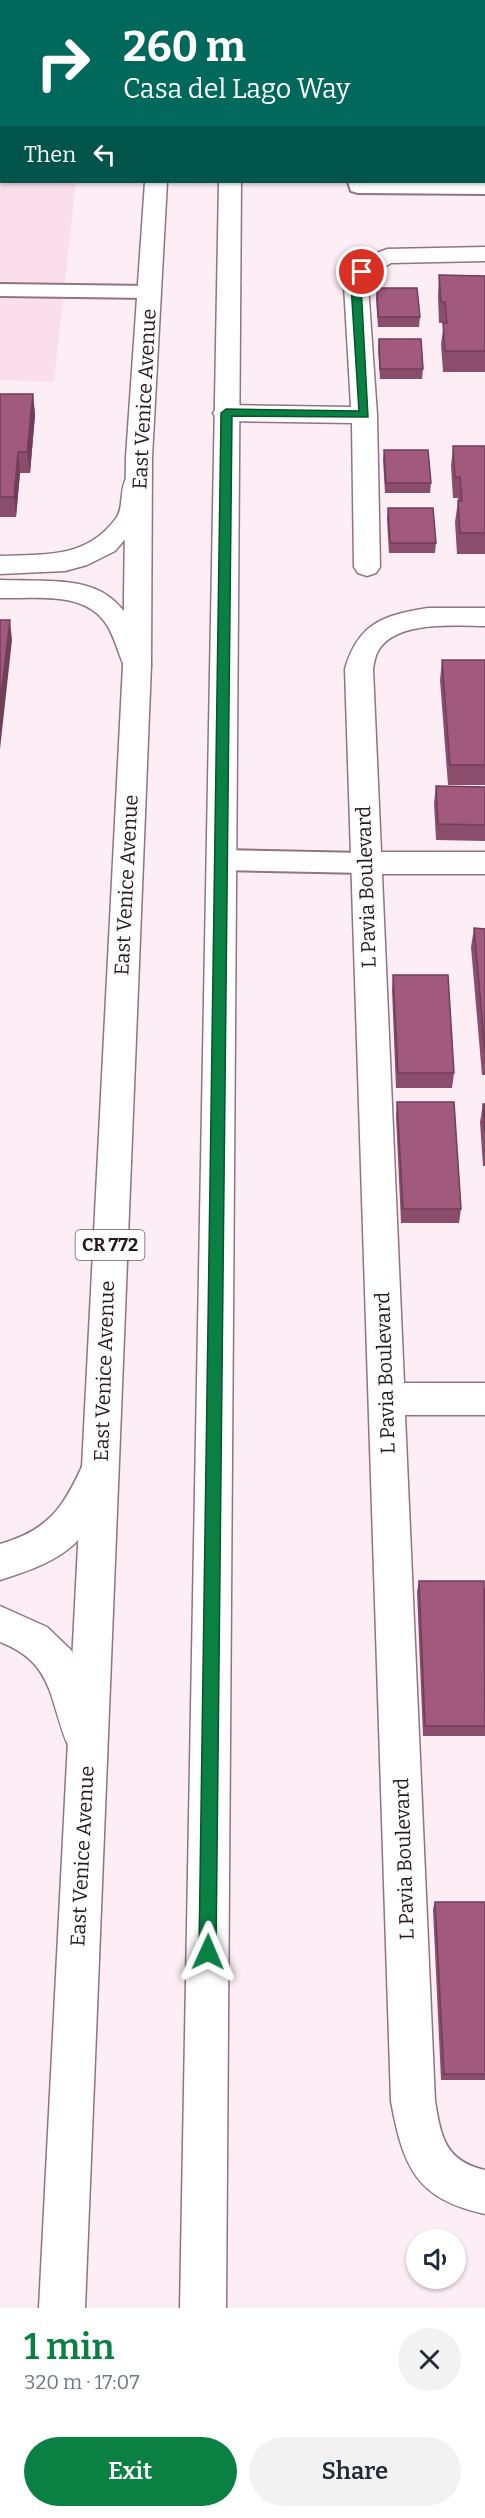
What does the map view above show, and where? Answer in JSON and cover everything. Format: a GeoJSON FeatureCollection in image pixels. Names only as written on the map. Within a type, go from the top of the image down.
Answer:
{"type":"FeatureCollection","features":[{"type":"Feature","properties":{"kind":"main road","name":"East Venice Avenue"},"geometry":{"type":"LineString","coordinates":[[62,2308],[137,665],[139,457],[156,183]]}},
{"type":"Feature","properties":{"kind":"main road"},"geometry":{"type":"LineString","coordinates":[[203,2308],[230,183]]}},
{"type":"Feature","properties":{"kind":"main road"},"geometry":{"type":"LineString","coordinates":[[367,567],[364,415],[356,285],[362,272],[373,262],[387,256],[485,254]]}},
{"type":"Feature","properties":{"kind":"main road"},"geometry":{"type":"LineString","coordinates":[[226,413],[364,415]]}},
{"type":"Feature","properties":{"kind":"main road"},"geometry":{"type":"LineString","coordinates":[[0,565],[78,560],[106,546],[131,517],[139,457]]}},
{"type":"Feature","properties":{"kind":"main road"},"geometry":{"type":"LineString","coordinates":[[0,589],[70,591],[100,601],[122,623],[137,665]]}},
{"type":"Feature","properties":{"kind":"main road","name":"L Pavia Boulevard"},"geometry":{"type":"LineString","coordinates":[[485,617],[443,616],[402,622],[374,636],[360,657],[365,863],[413,2102],[419,2136],[436,2169],[462,2187],[485,2192]]}},
{"type":"Feature","properties":{"kind":"main road"},"geometry":{"type":"LineString","coordinates":[[365,863],[485,862]]}},
{"type":"Feature","properties":{"kind":"main road"},"geometry":{"type":"LineString","coordinates":[[386,1399],[485,1399]]}},
{"type":"Feature","properties":{"kind":"main road"},"geometry":{"type":"LineString","coordinates":[[0,1562],[36,1551],[71,1524],[82,1512],[89,1498],[100,1464]]}},
{"type":"Feature","properties":{"kind":"main road"},"geometry":{"type":"LineString","coordinates":[[0,1624],[18,1629],[37,1641],[54,1657],[74,1694],[87,1758]]}},
{"type":"Feature","properties":{"kind":"lane"},"geometry":{"type":"LineString","coordinates":[[357,183],[358,187],[485,188]]}},
{"type":"Feature","properties":{"kind":"lane"},"geometry":{"type":"LineString","coordinates":[[0,290],[149,292]]}},
{"type":"Feature","properties":{"kind":"lane"},"geometry":{"type":"LineString","coordinates":[[222,860],[365,863]]}},
{"type":"Feature","properties":{"kind":"shaded area"},"geometry":{"type":"Polygon","coordinates":[[[0,183],[76,183],[54,382],[0,380],[0,183]]]}},
{"type":"Feature","properties":{"kind":"building"},"geometry":{"type":"Polygon","coordinates":[[[439,275],[485,276],[485,351],[445,351],[443,323],[447,323],[445,302],[441,302],[439,275]]]}},
{"type":"Feature","properties":{"kind":"building"},"geometry":{"type":"Polygon","coordinates":[[[377,288],[417,288],[420,317],[378,317],[377,288]]]}},
{"type":"Feature","properties":{"kind":"building"},"geometry":{"type":"Polygon","coordinates":[[[379,339],[421,339],[423,369],[380,369],[379,339]]]}},
{"type":"Feature","properties":{"kind":"building"},"geometry":{"type":"Polygon","coordinates":[[[0,394],[33,394],[27,452],[18,452],[14,497],[0,497],[0,394]]]}},
{"type":"Feature","properties":{"kind":"building"},"geometry":{"type":"Polygon","coordinates":[[[453,446],[485,446],[485,533],[460,533],[458,501],[462,501],[460,477],[455,477],[453,446]]]}},
{"type":"Feature","properties":{"kind":"building"},"geometry":{"type":"Polygon","coordinates":[[[384,450],[428,450],[431,483],[386,483],[384,450]]]}},
{"type":"Feature","properties":{"kind":"building"},"geometry":{"type":"Polygon","coordinates":[[[388,508],[433,508],[436,543],[390,543],[388,508]]]}},
{"type":"Feature","properties":{"kind":"building"},"geometry":{"type":"Polygon","coordinates":[[[0,620],[10,620],[0,704],[0,620]]]}},
{"type":"Feature","properties":{"kind":"building"},"geometry":{"type":"Polygon","coordinates":[[[442,660],[485,660],[485,765],[450,765],[442,660]]]}},
{"type":"Feature","properties":{"kind":"building"},"geometry":{"type":"Polygon","coordinates":[[[436,786],[485,787],[485,825],[438,824],[436,786]]]}},
{"type":"Feature","properties":{"kind":"building"},"geometry":{"type":"Polygon","coordinates":[[[474,928],[485,929],[485,1051],[474,928]]]}},
{"type":"Feature","properties":{"kind":"building"},"geometry":{"type":"Polygon","coordinates":[[[393,975],[448,975],[454,1073],[398,1073],[393,975]]]}},
{"type":"Feature","properties":{"kind":"building"},"geometry":{"type":"Polygon","coordinates":[[[397,1102],[454,1102],[461,1209],[403,1209],[397,1102]]]}},
{"type":"Feature","properties":{"kind":"building"},"geometry":{"type":"Polygon","coordinates":[[[483,1104],[485,1104],[485,1132],[483,1104]]]}},
{"type":"Feature","properties":{"kind":"building"},"geometry":{"type":"Polygon","coordinates":[[[419,1581],[484,1581],[485,1726],[425,1726],[419,1581]]]}},
{"type":"Feature","properties":{"kind":"building"},"geometry":{"type":"Polygon","coordinates":[[[435,1902],[485,1902],[485,2074],[444,2074],[435,1902]]]}},
{"type":"Feature","properties":{"kind":"route"},"geometry":{"type":"LineString","coordinates":[[208,1952],[226,413],[364,415],[356,285],[362,272]]}}]}
